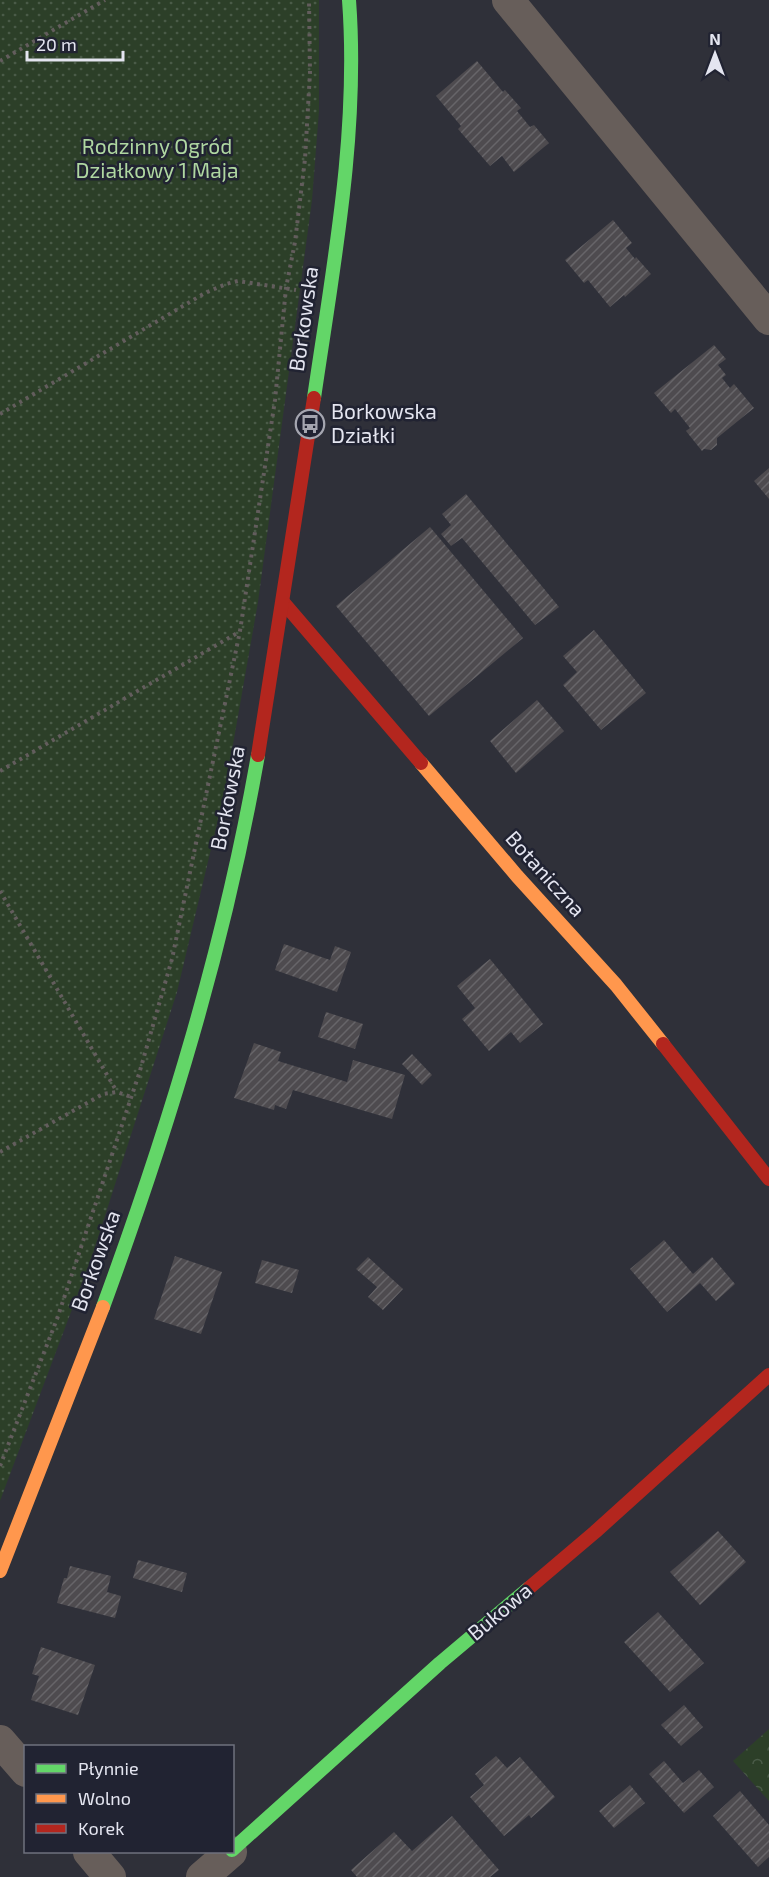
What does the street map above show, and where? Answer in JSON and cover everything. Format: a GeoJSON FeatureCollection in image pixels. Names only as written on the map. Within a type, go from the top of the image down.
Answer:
{"type":"FeatureCollection","features":[{"type":"Feature","properties":{"kind":"street","name":"Borkowska"},"geometry":{"type":"LineString","coordinates":[[0,1571],[150,1175],[212,968],[237,857],[263,730],[328,307],[343,186],[352,61],[349,0]]}},
{"type":"Feature","properties":{"kind":"street"},"geometry":{"type":"LineString","coordinates":[[508,0],[769,320]]}},
{"type":"Feature","properties":{"kind":"street","name":"Botaniczna"},"geometry":{"type":"LineString","coordinates":[[283,602],[518,876],[616,985],[769,1179]]}},
{"type":"Feature","properties":{"kind":"street","name":"Bukowa"},"geometry":{"type":"LineString","coordinates":[[234,1849],[440,1663],[595,1532],[769,1375]]}},
{"type":"Feature","properties":{"kind":"street"},"geometry":{"type":"LineString","coordinates":[[0,1741],[24,1769]]}},
{"type":"Feature","properties":{"kind":"street"},"geometry":{"type":"LineString","coordinates":[[91,1853],[110,1877]]}},
{"type":"Feature","properties":{"kind":"street","name":"Bukowa"},"geometry":{"type":"LineString","coordinates":[[202,1877],[230,1853]]}},
{"type":"Feature","properties":{"kind":"path"},"geometry":{"type":"LineString","coordinates":[[0,61],[105,0]]}},
{"type":"Feature","properties":{"kind":"path"},"geometry":{"type":"LineString","coordinates":[[0,1466],[57,1319],[131,1097],[172,958],[240,631],[275,400],[286,288],[295,242],[305,159],[310,73],[309,0]]}},
{"type":"Feature","properties":{"kind":"path"},"geometry":{"type":"LineString","coordinates":[[0,414],[205,293],[226,284],[250,282],[286,288]]}},
{"type":"Feature","properties":{"kind":"path"},"geometry":{"type":"LineString","coordinates":[[0,771],[240,631]]}},
{"type":"Feature","properties":{"kind":"path"},"geometry":{"type":"LineString","coordinates":[[0,891],[117,1092]]}},
{"type":"Feature","properties":{"kind":"path"},"geometry":{"type":"LineString","coordinates":[[0,1152],[103,1094],[117,1092],[131,1097]]}},
{"type":"Feature","properties":{"kind":"green space","name":"Rodzinny Ogród Działkowy 1 Maja"},"geometry":{"type":"Polygon","coordinates":[[[0,0],[319,0],[319,111],[312,200],[258,602],[225,790],[177,992],[92,1256],[0,1501],[0,0]]]}},
{"type":"Feature","properties":{"kind":"green space"},"geometry":{"type":"Polygon","coordinates":[[[769,1729],[769,1801],[733,1761],[769,1729]]]}},
{"type":"Feature","properties":{"kind":"building"},"geometry":{"type":"Polygon","coordinates":[[[477,61],[503,92],[505,90],[521,108],[517,111],[530,127],[534,125],[549,143],[514,172],[502,156],[490,166],[458,129],[461,126],[436,96],[477,61]]]}},
{"type":"Feature","properties":{"kind":"building"},"geometry":{"type":"Polygon","coordinates":[[[613,220],[632,243],[626,248],[651,274],[610,307],[588,280],[584,283],[565,260],[613,220]]]}},
{"type":"Feature","properties":{"kind":"building"},"geometry":{"type":"Polygon","coordinates":[[[714,345],[726,359],[718,365],[726,375],[722,378],[730,388],[734,384],[754,408],[717,438],[717,445],[711,450],[702,451],[686,431],[690,428],[675,409],[671,413],[654,393],[714,345]]]}},
{"type":"Feature","properties":{"kind":"building"},"geometry":{"type":"Polygon","coordinates":[[[769,468],[769,499],[754,481],[769,468]]]}},
{"type":"Feature","properties":{"kind":"building"},"geometry":{"type":"Polygon","coordinates":[[[466,494],[559,607],[535,625],[462,538],[451,546],[441,534],[451,525],[442,514],[466,494]]]}},
{"type":"Feature","properties":{"kind":"building"},"geometry":{"type":"Polygon","coordinates":[[[430,527],[523,638],[429,716],[336,606],[430,527]]]}},
{"type":"Feature","properties":{"kind":"building"},"geometry":{"type":"Polygon","coordinates":[[[594,630],[646,693],[601,730],[563,685],[577,672],[563,656],[594,630]]]}},
{"type":"Feature","properties":{"kind":"building"},"geometry":{"type":"Polygon","coordinates":[[[537,700],[564,731],[516,773],[490,741],[537,700]]]}},
{"type":"Feature","properties":{"kind":"building"},"geometry":{"type":"Polygon","coordinates":[[[284,944],[330,960],[335,946],[351,952],[337,992],[275,970],[284,944]]]}},
{"type":"Feature","properties":{"kind":"building"},"geometry":{"type":"Polygon","coordinates":[[[490,959],[543,1024],[520,1043],[511,1032],[489,1051],[462,1019],[475,1008],[457,986],[490,959]]]}},
{"type":"Feature","properties":{"kind":"building"},"geometry":{"type":"Polygon","coordinates":[[[326,1012],[363,1024],[355,1049],[318,1037],[326,1012]]]}},
{"type":"Feature","properties":{"kind":"building"},"geometry":{"type":"Polygon","coordinates":[[[254,1043],[281,1052],[278,1061],[347,1082],[353,1060],[405,1075],[392,1119],[293,1090],[286,1109],[275,1105],[274,1110],[234,1098],[254,1043]]]}},
{"type":"Feature","properties":{"kind":"building"},"geometry":{"type":"Polygon","coordinates":[[[412,1054],[432,1075],[422,1085],[402,1064],[412,1054]]]}},
{"type":"Feature","properties":{"kind":"building"},"geometry":{"type":"Polygon","coordinates":[[[664,1240],[693,1274],[712,1257],[735,1284],[716,1301],[700,1283],[667,1312],[630,1269],[664,1240]]]}},
{"type":"Feature","properties":{"kind":"building"},"geometry":{"type":"Polygon","coordinates":[[[175,1256],[222,1272],[201,1334],[154,1319],[175,1256]]]}},
{"type":"Feature","properties":{"kind":"building"},"geometry":{"type":"Polygon","coordinates":[[[368,1257],[403,1289],[383,1310],[368,1297],[377,1287],[356,1269],[368,1257]]]}},
{"type":"Feature","properties":{"kind":"building"},"geometry":{"type":"Polygon","coordinates":[[[262,1260],[299,1270],[292,1293],[255,1283],[262,1260]]]}},
{"type":"Feature","properties":{"kind":"building"},"geometry":{"type":"Polygon","coordinates":[[[718,1531],[746,1562],[700,1605],[670,1572],[718,1531]]]}},
{"type":"Feature","properties":{"kind":"building"},"geometry":{"type":"Polygon","coordinates":[[[138,1560],[187,1573],[182,1592],[133,1578],[138,1560]]]}},
{"type":"Feature","properties":{"kind":"building"},"geometry":{"type":"Polygon","coordinates":[[[70,1566],[111,1576],[107,1592],[121,1596],[115,1618],[57,1603],[70,1566]]]}},
{"type":"Feature","properties":{"kind":"building"},"geometry":{"type":"Polygon","coordinates":[[[658,1612],[704,1663],[670,1692],[624,1642],[658,1612]]]}},
{"type":"Feature","properties":{"kind":"building"},"geometry":{"type":"Polygon","coordinates":[[[41,1647],[95,1665],[78,1715],[31,1700],[39,1676],[32,1674],[41,1647]]]}},
{"type":"Feature","properties":{"kind":"building"},"geometry":{"type":"Polygon","coordinates":[[[684,1705],[703,1727],[681,1746],[661,1725],[684,1705]]]}},
{"type":"Feature","properties":{"kind":"building"},"geometry":{"type":"Polygon","coordinates":[[[496,1756],[507,1768],[520,1757],[555,1797],[531,1818],[529,1815],[504,1836],[470,1797],[484,1785],[475,1774],[496,1756]]]}},
{"type":"Feature","properties":{"kind":"building"},"geometry":{"type":"Polygon","coordinates":[[[664,1761],[683,1783],[699,1770],[714,1787],[684,1813],[649,1774],[664,1761]]]}},
{"type":"Feature","properties":{"kind":"building"},"geometry":{"type":"Polygon","coordinates":[[[630,1785],[645,1803],[614,1828],[599,1811],[630,1785]]]}},
{"type":"Feature","properties":{"kind":"building"},"geometry":{"type":"Polygon","coordinates":[[[740,1791],[769,1825],[769,1857],[758,1867],[713,1816],[740,1791]]]}},
{"type":"Feature","properties":{"kind":"building"},"geometry":{"type":"Polygon","coordinates":[[[452,1816],[499,1870],[490,1877],[357,1877],[351,1870],[394,1832],[412,1851],[452,1816]]]}},
{"type":"Feature","properties":{"kind":"traffic: fast"},"geometry":{"type":"LineString","coordinates":[[314,398],[336,250],[347,150],[351,50],[349,0]]}},
{"type":"Feature","properties":{"kind":"traffic: fast"},"geometry":{"type":"LineString","coordinates":[[103,1307],[150,1171],[193,1034],[229,896],[258,755]]}},
{"type":"Feature","properties":{"kind":"traffic: fast"},"geometry":{"type":"LineString","coordinates":[[234,1848],[440,1663],[529,1588]]}},
{"type":"Feature","properties":{"kind":"traffic: slow"},"geometry":{"type":"LineString","coordinates":[[421,763],[517,876],[616,985],[663,1044]]}},
{"type":"Feature","properties":{"kind":"traffic: slow"},"geometry":{"type":"LineString","coordinates":[[0,1571],[103,1307]]}},
{"type":"Feature","properties":{"kind":"traffic: jam"},"geometry":{"type":"LineString","coordinates":[[258,755],[314,398]]}},
{"type":"Feature","properties":{"kind":"traffic: jam"},"geometry":{"type":"LineString","coordinates":[[283,602],[421,763]]}},
{"type":"Feature","properties":{"kind":"traffic: jam"},"geometry":{"type":"LineString","coordinates":[[663,1044],[769,1179]]}},
{"type":"Feature","properties":{"kind":"traffic: jam"},"geometry":{"type":"LineString","coordinates":[[529,1588],[595,1532],[769,1375]]}},
{"type":"Feature","properties":{"kind":"place","name":"Borkowska Działki"},"geometry":{"type":"Point","coordinates":[310,424]}}]}
